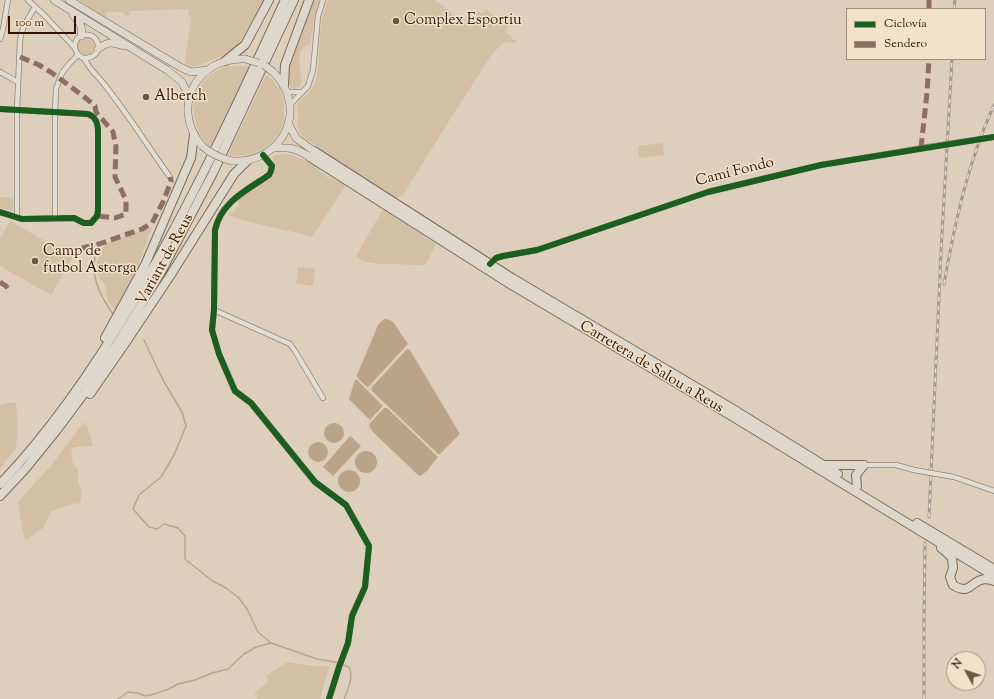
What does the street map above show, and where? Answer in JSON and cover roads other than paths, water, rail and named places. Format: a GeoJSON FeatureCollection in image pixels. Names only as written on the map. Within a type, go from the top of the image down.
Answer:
{"type":"FeatureCollection","features":[{"type":"Feature","properties":{"kind":"highway"},"geometry":{"type":"LineString","coordinates":[[225,60],[245,45],[269,0]]}},
{"type":"Feature","properties":{"kind":"highway","name":"Variant de Reus"},"geometry":{"type":"LineString","coordinates":[[0,484],[50,427],[78,388],[112,337],[153,268],[206,169],[285,0]]}},
{"type":"Feature","properties":{"kind":"highway","name":"Variant de Reus"},"geometry":{"type":"LineString","coordinates":[[0,496],[26,468],[85,392],[119,341],[161,272],[213,173],[294,0]]}},
{"type":"Feature","properties":{"kind":"highway"},"geometry":{"type":"LineString","coordinates":[[285,89],[285,65],[309,0]]}},
{"type":"Feature","properties":{"kind":"highway"},"geometry":{"type":"LineString","coordinates":[[19,464],[74,386],[108,334],[145,265],[191,158],[194,135]]}},
{"type":"Feature","properties":{"kind":"highway"},"geometry":{"type":"LineString","coordinates":[[312,154],[512,278],[728,407],[994,569]]}},
{"type":"Feature","properties":{"kind":"highway","name":"Carretera de Salou a Reus"},"geometry":{"type":"LineString","coordinates":[[312,154],[510,284],[730,414],[994,576]]}},
{"type":"Feature","properties":{"kind":"highway"},"geometry":{"type":"LineString","coordinates":[[64,421],[73,416],[90,394],[166,282],[234,174],[247,161]]}},
{"type":"Feature","properties":{"kind":"highway"},"geometry":{"type":"LineString","coordinates":[[824,465],[864,465]]}},
{"type":"Feature","properties":{"kind":"highway"},"geometry":{"type":"LineString","coordinates":[[857,486],[856,475],[864,465]]}},
{"type":"Feature","properties":{"kind":"highway"},"geometry":{"type":"LineString","coordinates":[[865,497],[868,504],[920,534],[945,551],[952,558],[953,568],[950,577],[953,585],[960,589],[966,589],[985,579],[994,581]]}},
{"type":"Feature","properties":{"kind":"highway"},"geometry":{"type":"LineString","coordinates":[[933,532],[940,532],[994,565]]}},
{"type":"Feature","properties":{"kind":"main road"},"geometry":{"type":"LineString","coordinates":[[70,0],[170,62],[191,72],[207,70]]}},
{"type":"Feature","properties":{"kind":"main road"},"geometry":{"type":"LineString","coordinates":[[56,2],[81,24],[82,30],[79,37]]}},
{"type":"Feature","properties":{"kind":"main road"},"geometry":{"type":"LineString","coordinates":[[56,2],[167,70],[182,82],[189,97]]}},
{"type":"Feature","properties":{"kind":"main road"},"geometry":{"type":"LineString","coordinates":[[98,49],[105,44],[112,42],[142,54]]}},
{"type":"Feature","properties":{"kind":"main road"},"geometry":{"type":"LineString","coordinates":[[244,59],[260,63],[273,72],[285,89],[290,105],[288,123],[283,136],[274,148],[263,155],[247,161],[232,161],[208,152],[194,135],[188,118],[189,97],[196,82],[207,70],[215,64],[225,60],[244,59]]}},
{"type":"Feature","properties":{"kind":"main road"},"geometry":{"type":"LineString","coordinates":[[288,123],[296,138],[312,154]]}},
{"type":"Feature","properties":{"kind":"main road"},"geometry":{"type":"LineString","coordinates":[[274,148],[284,147],[312,154]]}},
{"type":"Feature","properties":{"kind":"street"},"geometry":{"type":"LineString","coordinates":[[0,39],[8,0]]}},
{"type":"Feature","properties":{"kind":"street"},"geometry":{"type":"LineString","coordinates":[[28,0],[64,37],[75,48],[78,55],[86,58],[93,56],[98,49],[98,42],[94,37],[89,35],[72,40],[64,37]]}},
{"type":"Feature","properties":{"kind":"street"},"geometry":{"type":"LineString","coordinates":[[290,105],[308,86],[313,70],[318,16],[323,0]]}},
{"type":"Feature","properties":{"kind":"street"},"geometry":{"type":"LineString","coordinates":[[17,217],[17,110],[20,41],[22,29],[35,7]]}},
{"type":"Feature","properties":{"kind":"street"},"geometry":{"type":"LineString","coordinates":[[75,48],[75,42],[79,37]]}},
{"type":"Feature","properties":{"kind":"street"},"geometry":{"type":"LineString","coordinates":[[56,218],[56,89],[66,68],[78,55]]}},
{"type":"Feature","properties":{"kind":"street"},"geometry":{"type":"LineString","coordinates":[[86,58],[91,70],[115,99],[170,177]]}},
{"type":"Feature","properties":{"kind":"street"},"geometry":{"type":"LineString","coordinates":[[0,72],[18,82]]}},
{"type":"Feature","properties":{"kind":"street"},"geometry":{"type":"LineString","coordinates":[[285,89],[301,92]]}},
{"type":"Feature","properties":{"kind":"street"},"geometry":{"type":"LineString","coordinates":[[0,109],[88,114],[98,123],[98,211],[94,220],[91,222],[84,222],[74,218],[22,219],[0,212]]}},
{"type":"Feature","properties":{"kind":"street","name":"Camí Fondo"},"geometry":{"type":"LineString","coordinates":[[490,264],[496,258],[537,250],[708,192],[821,165],[994,137]]}},
{"type":"Feature","properties":{"kind":"street"},"geometry":{"type":"LineString","coordinates":[[263,155],[272,166],[269,175],[234,199],[228,205],[217,222],[215,230],[214,310],[212,330],[219,354],[235,391],[251,403],[315,482],[346,505],[369,546],[365,587],[352,616],[348,643],[329,699]]}},
{"type":"Feature","properties":{"kind":"street"},"geometry":{"type":"LineString","coordinates":[[214,310],[290,344],[323,398]]}},
{"type":"Feature","properties":{"kind":"street"},"geometry":{"type":"LineString","coordinates":[[864,465],[896,466],[954,477],[994,491]]}},
{"type":"Feature","properties":{"kind":"waterway"},"geometry":{"type":"LineString","coordinates":[[95,257],[94,273],[98,287],[113,314]]}},
{"type":"Feature","properties":{"kind":"waterway"},"geometry":{"type":"LineString","coordinates":[[144,340],[163,380],[182,412],[186,426],[174,455],[161,477],[139,495],[133,509],[149,527],[157,529],[164,524],[178,528],[185,536],[185,559],[211,580],[226,588],[238,597],[247,609],[258,632],[271,643],[317,659],[335,662],[349,667],[351,679],[344,699]]}},
{"type":"Feature","properties":{"kind":"waterway"},"geometry":{"type":"LineString","coordinates":[[118,699],[128,692],[138,693],[145,696],[151,695],[169,689],[178,684],[228,669],[244,654],[256,647],[271,643]]}},
{"type":"Feature","properties":{"kind":"railway"},"geometry":{"type":"LineString","coordinates":[[954,8],[955,0]]}},
{"type":"Feature","properties":{"kind":"railway"},"geometry":{"type":"LineString","coordinates":[[929,517],[941,252],[952,60]]}},
{"type":"Feature","properties":{"kind":"railway"},"geometry":{"type":"LineString","coordinates":[[944,284],[963,193],[977,148],[994,105]]}},
{"type":"Feature","properties":{"kind":"railway"},"geometry":{"type":"LineString","coordinates":[[924,699],[925,543]]}},
{"type":"Feature","properties":{"kind":"place","name":"Complex Esportiu"},"geometry":{"type":"Point","coordinates":[396,21]}},
{"type":"Feature","properties":{"kind":"place","name":"Alberch"},"geometry":{"type":"Point","coordinates":[146,97]}},
{"type":"Feature","properties":{"kind":"place","name":"Camp de futbol Astorga"},"geometry":{"type":"Point","coordinates":[35,261]}}]}
